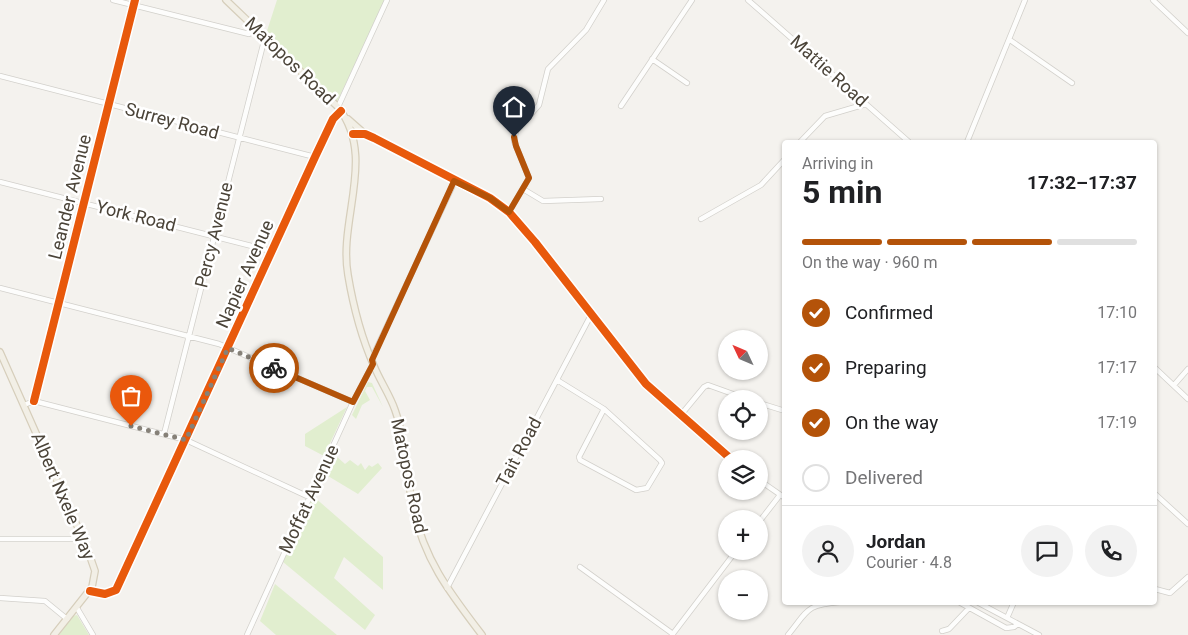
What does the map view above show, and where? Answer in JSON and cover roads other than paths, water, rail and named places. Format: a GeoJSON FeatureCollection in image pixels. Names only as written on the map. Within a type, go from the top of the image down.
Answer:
{"type":"FeatureCollection","features":[{"type":"Feature","properties":{"kind":"main road","name":"Matopos Road"},"geometry":{"type":"LineString","coordinates":[[226,0],[339,109],[353,134],[357,166],[346,256],[348,276],[372,362],[398,422],[419,532],[431,562],[447,589],[482,635]]}},
{"type":"Feature","properties":{"kind":"main road"},"geometry":{"type":"LineString","coordinates":[[345,117],[365,134]]}},
{"type":"Feature","properties":{"kind":"main road","name":"Albert Nxele Way"},"geometry":{"type":"LineString","coordinates":[[0,352],[2,362],[24,406],[82,539],[94,571],[90,591]]}},
{"type":"Feature","properties":{"kind":"main road"},"geometry":{"type":"LineString","coordinates":[[54,635],[90,591]]}},
{"type":"Feature","properties":{"kind":"street"},"geometry":{"type":"LineString","coordinates":[[113,0],[135,3],[249,34],[258,30]]}},
{"type":"Feature","properties":{"kind":"street","name":"Napier Avenue"},"geometry":{"type":"LineString","coordinates":[[90,591],[105,594],[116,590],[315,156],[339,109],[387,0]]}},
{"type":"Feature","properties":{"kind":"street"},"geometry":{"type":"LineString","coordinates":[[509,212],[523,189],[529,174],[514,141],[516,131],[539,105],[548,69],[586,30],[604,0]]}},
{"type":"Feature","properties":{"kind":"street"},"geometry":{"type":"LineString","coordinates":[[621,106],[692,0]]}},
{"type":"Feature","properties":{"kind":"street","name":"Mattie Road"},"geometry":{"type":"LineString","coordinates":[[749,0],[906,140]]}},
{"type":"Feature","properties":{"kind":"street"},"geometry":{"type":"LineString","coordinates":[[968,140],[1025,0]]}},
{"type":"Feature","properties":{"kind":"street"},"geometry":{"type":"LineString","coordinates":[[1153,0],[1188,33]]}},
{"type":"Feature","properties":{"kind":"street","name":"Leander Avenue"},"geometry":{"type":"LineString","coordinates":[[34,401],[135,3]]}},
{"type":"Feature","properties":{"kind":"street","name":"Percy Avenue"},"geometry":{"type":"LineString","coordinates":[[164,434],[265,37]]}},
{"type":"Feature","properties":{"kind":"street"},"geometry":{"type":"LineString","coordinates":[[1010,40],[1072,83]]}},
{"type":"Feature","properties":{"kind":"street"},"geometry":{"type":"LineString","coordinates":[[652,59],[687,83]]}},
{"type":"Feature","properties":{"kind":"street","name":"Surrey Road"},"geometry":{"type":"LineString","coordinates":[[0,76],[238,138],[315,156]]}},
{"type":"Feature","properties":{"kind":"street"},"geometry":{"type":"LineString","coordinates":[[802,140],[825,116],[866,104]]}},
{"type":"Feature","properties":{"kind":"street"},"geometry":{"type":"LineString","coordinates":[[353,134],[365,134],[490,198],[509,212],[535,242],[646,384],[720,450]]}},
{"type":"Feature","properties":{"kind":"street"},"geometry":{"type":"LineString","coordinates":[[701,219],[761,185],[782,162]]}},
{"type":"Feature","properties":{"kind":"street","name":"Moffat Avenue"},"geometry":{"type":"LineString","coordinates":[[247,635],[454,181]]}},
{"type":"Feature","properties":{"kind":"street","name":"York Road"},"geometry":{"type":"LineString","coordinates":[[0,182],[271,251]]}},
{"type":"Feature","properties":{"kind":"street"},"geometry":{"type":"LineString","coordinates":[[523,189],[543,201],[601,199]]}},
{"type":"Feature","properties":{"kind":"street"},"geometry":{"type":"LineString","coordinates":[[0,288],[189,335],[228,348],[353,402]]}},
{"type":"Feature","properties":{"kind":"street","name":"Tait Road"},"geometry":{"type":"LineString","coordinates":[[447,589],[591,315]]}},
{"type":"Feature","properties":{"kind":"street"},"geometry":{"type":"LineString","coordinates":[[1174,385],[1188,368]]}},
{"type":"Feature","properties":{"kind":"street"},"geometry":{"type":"LineString","coordinates":[[1157,370],[1188,399]]}},
{"type":"Feature","properties":{"kind":"street"},"geometry":{"type":"LineString","coordinates":[[557,380],[604,410],[660,460],[662,463],[647,488],[636,490],[580,460],[579,457],[604,410]]}},
{"type":"Feature","properties":{"kind":"street"},"geometry":{"type":"LineString","coordinates":[[680,416],[704,387],[708,385],[722,390]]}},
{"type":"Feature","properties":{"kind":"street"},"geometry":{"type":"LineString","coordinates":[[24,406],[34,401],[186,440],[309,497]]}},
{"type":"Feature","properties":{"kind":"street"},"geometry":{"type":"LineString","coordinates":[[768,405],[782,409]]}},
{"type":"Feature","properties":{"kind":"street"},"geometry":{"type":"LineString","coordinates":[[768,486],[780,495],[768,510]]}},
{"type":"Feature","properties":{"kind":"street"},"geometry":{"type":"LineString","coordinates":[[1157,496],[1188,524]]}},
{"type":"Feature","properties":{"kind":"street"},"geometry":{"type":"LineString","coordinates":[[1,538],[82,539]]}},
{"type":"Feature","properties":{"kind":"street"},"geometry":{"type":"LineString","coordinates":[[580,567],[672,634],[729,560]]}},
{"type":"Feature","properties":{"kind":"street"},"geometry":{"type":"LineString","coordinates":[[1157,590],[1170,594],[1188,577]]}},
{"type":"Feature","properties":{"kind":"street"},"geometry":{"type":"LineString","coordinates":[[0,598],[45,601],[68,619]]}},
{"type":"Feature","properties":{"kind":"street"},"geometry":{"type":"LineString","coordinates":[[788,635],[813,606],[816,605]]}},
{"type":"Feature","properties":{"kind":"street"},"geometry":{"type":"LineString","coordinates":[[964,605],[1006,628],[1014,627],[1018,624]]}},
{"type":"Feature","properties":{"kind":"street"},"geometry":{"type":"LineString","coordinates":[[983,605],[1039,635]]}},
{"type":"Feature","properties":{"kind":"street"},"geometry":{"type":"LineString","coordinates":[[1007,618],[1013,605]]}},
{"type":"Feature","properties":{"kind":"street"},"geometry":{"type":"LineString","coordinates":[[77,608],[93,635]]}},
{"type":"Feature","properties":{"kind":"street"},"geometry":{"type":"LineString","coordinates":[[942,632],[949,628],[969,608]]}}]}
